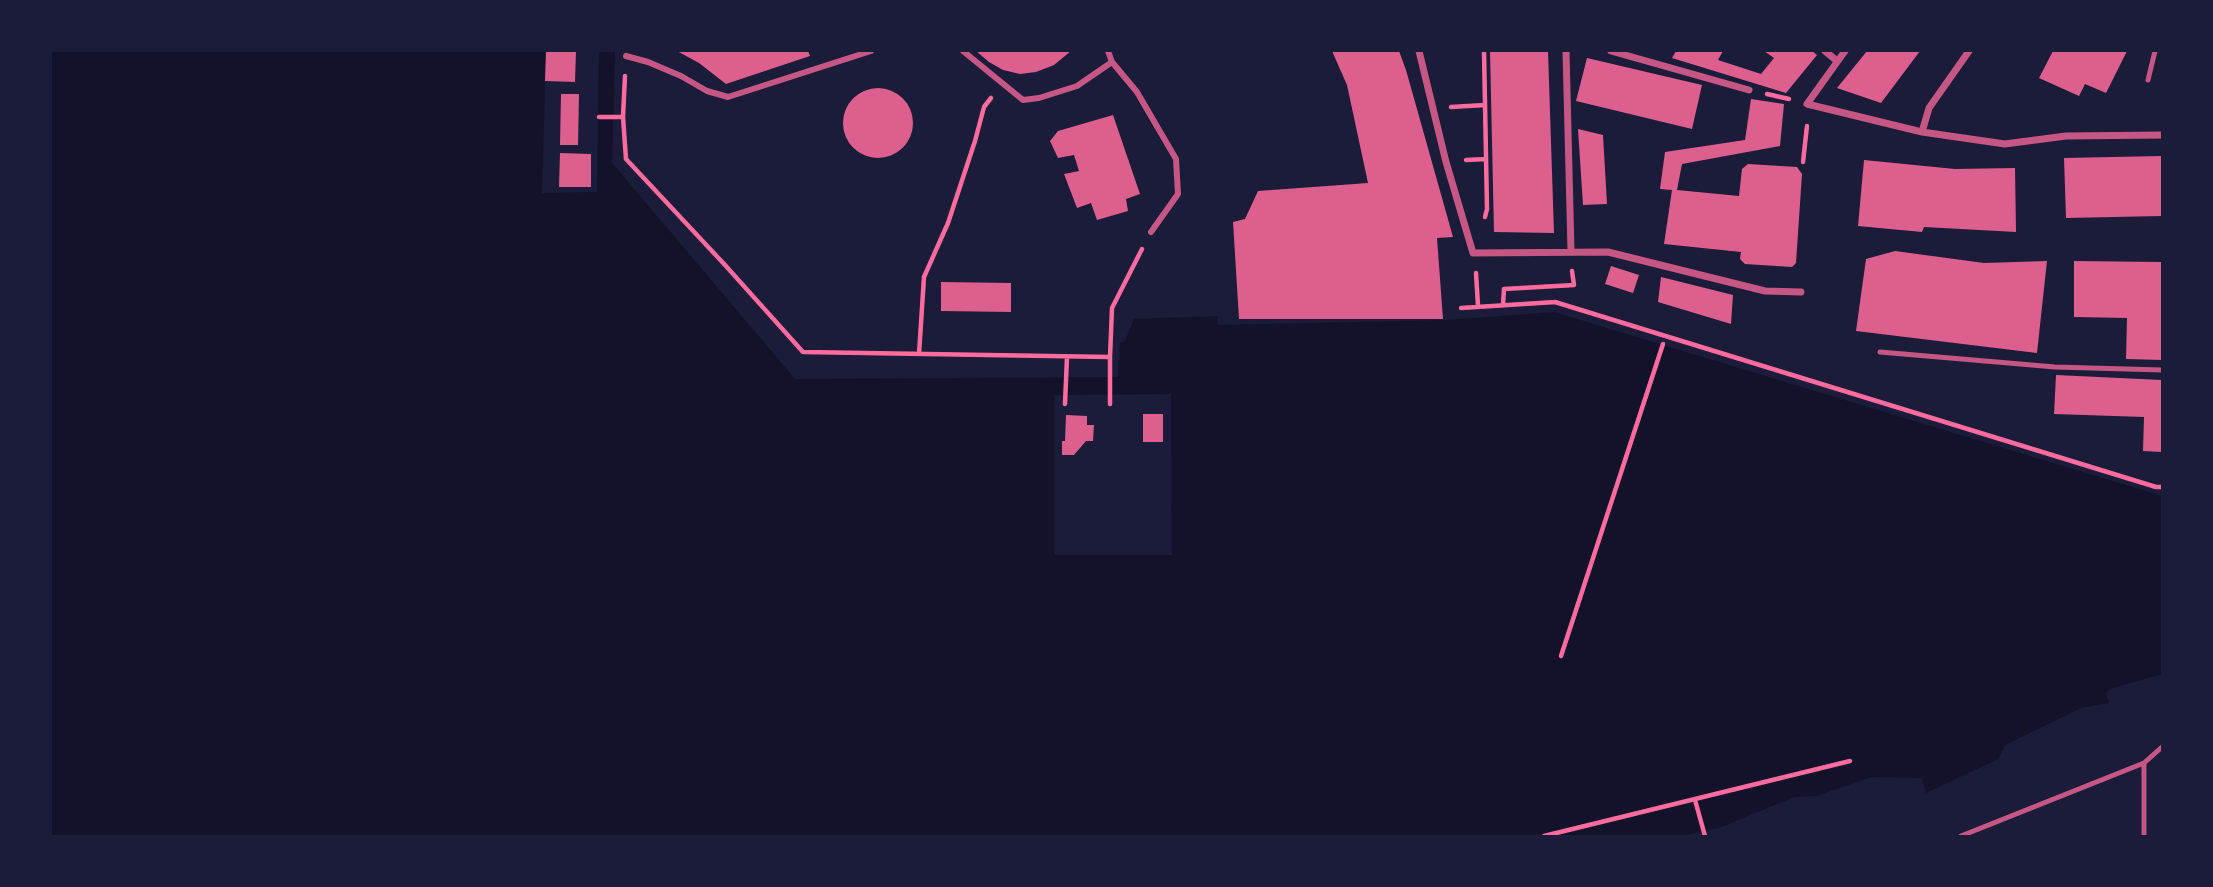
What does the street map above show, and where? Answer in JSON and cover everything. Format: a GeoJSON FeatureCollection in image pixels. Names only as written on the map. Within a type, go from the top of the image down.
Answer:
{"type":"FeatureCollection","features":[{"type":"Feature","properties":{"kind":"street"},"geometry":{"type":"LineString","coordinates":[[626,56],[648,62],[707,91],[728,97],[871,51]]}},
{"type":"Feature","properties":{"kind":"street"},"geometry":{"type":"LineString","coordinates":[[963,51],[1023,100],[1039,98],[1076,86],[1112,62]]}},
{"type":"Feature","properties":{"kind":"street"},"geometry":{"type":"LineString","coordinates":[[1108,51],[1112,62],[1137,92],[1177,159],[1178,194],[1151,232]]}},
{"type":"Feature","properties":{"kind":"street"},"geometry":{"type":"LineString","coordinates":[[1419,51],[1446,162],[1473,253],[1608,252],[1765,291],[1801,292]]}},
{"type":"Feature","properties":{"kind":"street"},"geometry":{"type":"LineString","coordinates":[[1566,51],[1571,251]]}},
{"type":"Feature","properties":{"kind":"street"},"geometry":{"type":"LineString","coordinates":[[1611,51],[1749,90]]}},
{"type":"Feature","properties":{"kind":"street"},"geometry":{"type":"LineString","coordinates":[[1825,51],[1837,61]]}},
{"type":"Feature","properties":{"kind":"street"},"geometry":{"type":"LineString","coordinates":[[1845,51],[1807,104],[1922,132],[2005,144],[2066,136],[2162,135]]}},
{"type":"Feature","properties":{"kind":"street"},"geometry":{"type":"LineString","coordinates":[[1922,132],[1929,108],[1969,51]]}},
{"type":"Feature","properties":{"kind":"lane"},"geometry":{"type":"LineString","coordinates":[[2148,80],[2155,51]]}},
{"type":"Feature","properties":{"kind":"lane"},"geometry":{"type":"LineString","coordinates":[[1881,352],[2055,367],[2162,370]]}},
{"type":"Feature","properties":{"kind":"lane"},"geometry":{"type":"LineString","coordinates":[[1961,836],[2144,763],[2162,747]]}},
{"type":"Feature","properties":{"kind":"lane"},"geometry":{"type":"LineString","coordinates":[[2144,763],[2144,836]]}},
{"type":"Feature","properties":{"kind":"path"},"geometry":{"type":"LineString","coordinates":[[1484,51],[1487,209]]}},
{"type":"Feature","properties":{"kind":"path"},"geometry":{"type":"LineString","coordinates":[[626,56],[623,117],[626,159],[803,352],[1110,357]]}},
{"type":"Feature","properties":{"kind":"path"},"geometry":{"type":"LineString","coordinates":[[919,354],[924,277],[948,223],[984,107],[1003,84]]}},
{"type":"Feature","properties":{"kind":"path"},"geometry":{"type":"LineString","coordinates":[[1749,90],[1807,104]]}},
{"type":"Feature","properties":{"kind":"path"},"geometry":{"type":"LineString","coordinates":[[1450,107],[1485,105]]}},
{"type":"Feature","properties":{"kind":"path"},"geometry":{"type":"LineString","coordinates":[[599,117],[623,117]]}},
{"type":"Feature","properties":{"kind":"path"},"geometry":{"type":"LineString","coordinates":[[1803,162],[1807,141]]}},
{"type":"Feature","properties":{"kind":"path"},"geometry":{"type":"LineString","coordinates":[[1472,160],[1486,159]]}},
{"type":"Feature","properties":{"kind":"path"},"geometry":{"type":"LineString","coordinates":[[1110,404],[1112,309],[1151,232]]}},
{"type":"Feature","properties":{"kind":"path"},"geometry":{"type":"LineString","coordinates":[[1503,305],[1504,289],[1574,285],[1571,251]]}},
{"type":"Feature","properties":{"kind":"path"},"geometry":{"type":"LineString","coordinates":[[1477,285],[1478,306]]}},
{"type":"Feature","properties":{"kind":"path"},"geometry":{"type":"LineString","coordinates":[[1461,309],[1555,302],[2162,487]]}},
{"type":"Feature","properties":{"kind":"path"},"geometry":{"type":"LineString","coordinates":[[1561,656],[1663,344]]}},
{"type":"Feature","properties":{"kind":"path"},"geometry":{"type":"LineString","coordinates":[[1065,404],[1067,357]]}},
{"type":"Feature","properties":{"kind":"path"},"geometry":{"type":"LineString","coordinates":[[1544,836],[1850,761]]}},
{"type":"Feature","properties":{"kind":"path"},"geometry":{"type":"LineString","coordinates":[[1695,800],[1705,836]]}},
{"type":"Feature","properties":{"kind":"shaded area"},"geometry":{"type":"Polygon","coordinates":[[[51,51],[615,51],[612,163],[795,379],[1118,377],[1120,343],[1125,341],[1134,319],[1218,316],[1218,325],[1446,320],[1554,312],[2162,496],[2162,674],[2109,689],[2106,694],[2109,703],[2081,708],[2005,745],[1998,759],[1926,793],[1922,778],[1872,777],[1816,796],[1794,797],[1719,828],[1680,836],[51,836],[51,51]]]}},
{"type":"Feature","properties":{"kind":"pier"},"geometry":{"type":"Polygon","coordinates":[[[546,51],[599,51],[597,192],[542,193],[546,51]]]}},
{"type":"Feature","properties":{"kind":"pier"},"geometry":{"type":"Polygon","coordinates":[[[1171,394],[1172,555],[1054,555],[1054,395],[1171,394]]]}},
{"type":"Feature","properties":{"kind":"building"},"geometry":{"type":"Polygon","coordinates":[[[546,51],[576,51],[575,82],[545,81],[546,51]]]}},
{"type":"Feature","properties":{"kind":"building"},"geometry":{"type":"Polygon","coordinates":[[[677,51],[808,51],[810,56],[726,84],[699,63],[677,51]]]}},
{"type":"Feature","properties":{"kind":"building"},"geometry":{"type":"Polygon","coordinates":[[[976,51],[1071,51],[1054,65],[1036,72],[1020,74],[1003,70],[976,51]]]}},
{"type":"Feature","properties":{"kind":"building"},"geometry":{"type":"Polygon","coordinates":[[[1332,51],[1399,51],[1453,237],[1437,238],[1443,319],[1239,319],[1233,222],[1245,219],[1258,191],[1368,183],[1347,85],[1332,51]]]}},
{"type":"Feature","properties":{"kind":"building"},"geometry":{"type":"Polygon","coordinates":[[[1490,51],[1548,51],[1554,233],[1494,232],[1490,51]]]}},
{"type":"Feature","properties":{"kind":"building"},"geometry":{"type":"Polygon","coordinates":[[[1676,51],[1723,51],[1718,60],[1761,74],[1774,58],[1764,51],[1812,51],[1817,55],[1786,93],[1672,58],[1676,51]]]}},
{"type":"Feature","properties":{"kind":"building"},"geometry":{"type":"Polygon","coordinates":[[[1867,51],[1920,51],[1881,103],[1837,88],[1867,51]]]}},
{"type":"Feature","properties":{"kind":"building"},"geometry":{"type":"Polygon","coordinates":[[[2053,51],[2127,51],[2106,93],[2085,84],[2079,96],[2039,78],[2053,51]]]}},
{"type":"Feature","properties":{"kind":"building"},"geometry":{"type":"Polygon","coordinates":[[[1587,58],[1702,85],[1692,129],[1576,101],[1587,58]]]}},
{"type":"Feature","properties":{"kind":"building"},"geometry":{"type":"Polygon","coordinates":[[[878,88],[903,98],[913,123],[903,148],[878,158],[853,148],[843,123],[853,98],[878,88]]]}},
{"type":"Feature","properties":{"kind":"building"},"geometry":{"type":"Polygon","coordinates":[[[561,94],[579,94],[578,145],[560,145],[561,94]]]}},
{"type":"Feature","properties":{"kind":"building"},"geometry":{"type":"Polygon","coordinates":[[[1751,99],[1784,104],[1780,146],[1682,164],[1677,190],[1739,196],[1742,169],[1748,164],[1797,167],[1802,174],[1796,263],[1792,267],[1745,264],[1740,259],[1741,252],[1664,244],[1672,190],[1660,189],[1665,152],[1745,140],[1751,99]]]}},
{"type":"Feature","properties":{"kind":"building"},"geometry":{"type":"Polygon","coordinates":[[[1113,115],[1140,194],[1126,199],[1128,211],[1097,220],[1091,203],[1077,208],[1064,174],[1079,171],[1074,155],[1058,158],[1050,141],[1058,131],[1113,115]]]}},
{"type":"Feature","properties":{"kind":"building"},"geometry":{"type":"Polygon","coordinates":[[[1578,129],[1603,135],[1607,204],[1583,205],[1578,129]]]}},
{"type":"Feature","properties":{"kind":"building"},"geometry":{"type":"Polygon","coordinates":[[[560,153],[591,154],[591,187],[559,187],[560,153]]]}},
{"type":"Feature","properties":{"kind":"building"},"geometry":{"type":"Polygon","coordinates":[[[2162,156],[2162,216],[2066,218],[2064,158],[2162,156]]]}},
{"type":"Feature","properties":{"kind":"building"},"geometry":{"type":"Polygon","coordinates":[[[1864,160],[1955,169],[2015,168],[2016,232],[1924,227],[1922,232],[1858,226],[1864,160]]]}},
{"type":"Feature","properties":{"kind":"building"},"geometry":{"type":"Polygon","coordinates":[[[1895,251],[1984,263],[2047,261],[2037,353],[1856,331],[1866,259],[1895,251]]]}},
{"type":"Feature","properties":{"kind":"building"},"geometry":{"type":"Polygon","coordinates":[[[2074,261],[2162,262],[2162,360],[2126,359],[2127,318],[2074,317],[2074,261]]]}},
{"type":"Feature","properties":{"kind":"building"},"geometry":{"type":"Polygon","coordinates":[[[1611,266],[1639,275],[1633,293],[1605,284],[1611,266]]]}},
{"type":"Feature","properties":{"kind":"building"},"geometry":{"type":"Polygon","coordinates":[[[1661,277],[1733,295],[1731,324],[1658,302],[1661,277]]]}},
{"type":"Feature","properties":{"kind":"building"},"geometry":{"type":"Polygon","coordinates":[[[941,282],[1011,283],[1011,312],[941,311],[941,282]]]}},
{"type":"Feature","properties":{"kind":"building"},"geometry":{"type":"Polygon","coordinates":[[[2056,375],[2162,380],[2162,452],[2143,451],[2144,417],[2054,414],[2056,375]]]}},
{"type":"Feature","properties":{"kind":"building"},"geometry":{"type":"Polygon","coordinates":[[[1143,414],[1163,414],[1163,442],[1143,442],[1143,414]]]}},
{"type":"Feature","properties":{"kind":"building"},"geometry":{"type":"Polygon","coordinates":[[[1066,415],[1087,416],[1087,425],[1094,425],[1093,441],[1086,441],[1074,455],[1062,455],[1066,415]]]}}]}
